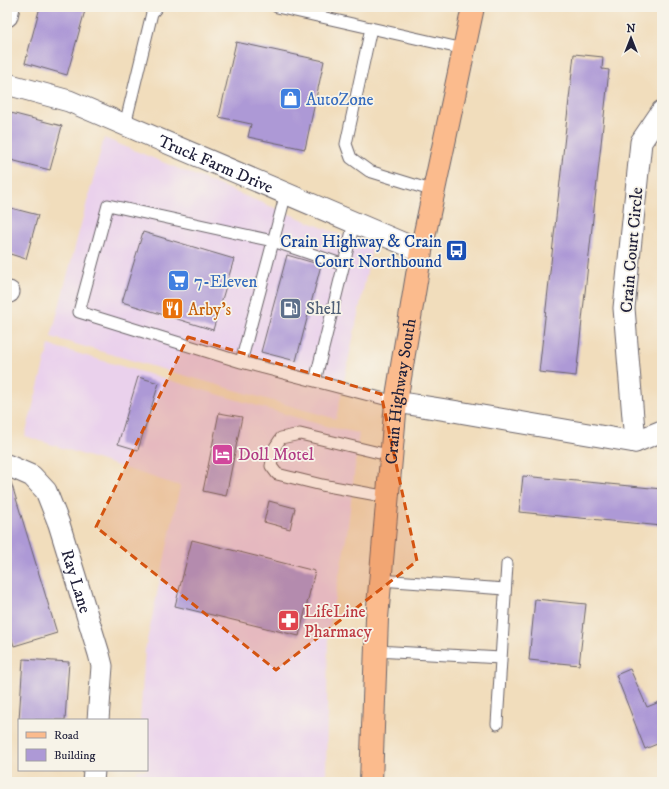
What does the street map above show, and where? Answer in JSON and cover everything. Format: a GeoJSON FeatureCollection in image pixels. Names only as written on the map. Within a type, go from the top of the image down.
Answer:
{"type":"FeatureCollection","features":[{"type":"Feature","properties":{"kind":"main road","name":"Crain Highway South"},"geometry":{"type":"LineString","coordinates":[[371,782],[377,618],[396,402],[421,251],[474,7]]}},
{"type":"Feature","properties":{"kind":"street"},"geometry":{"type":"LineString","coordinates":[[7,16],[10,7]]}},
{"type":"Feature","properties":{"kind":"street","name":"Truck Farm Drive"},"geometry":{"type":"LineString","coordinates":[[7,84],[69,101],[421,251]]}},
{"type":"Feature","properties":{"kind":"street","name":"Crain Court Circle"},"geometry":{"type":"LineString","coordinates":[[635,442],[624,308],[641,142],[662,111]]}},
{"type":"Feature","properties":{"kind":"street"},"geometry":{"type":"LineString","coordinates":[[396,402],[635,442],[662,431]]}},
{"type":"Feature","properties":{"kind":"street","name":"Ray Lane"},"geometry":{"type":"LineString","coordinates":[[7,465],[32,476],[46,491],[59,524],[102,666],[98,719]]}},
{"type":"Feature","properties":{"kind":"street"},"geometry":{"type":"LineString","coordinates":[[93,782],[94,771]]}},
{"type":"Feature","properties":{"kind":"lane"},"geometry":{"type":"LineString","coordinates":[[125,125],[152,13],[157,7]]}},
{"type":"Feature","properties":{"kind":"lane"},"geometry":{"type":"LineString","coordinates":[[277,7],[464,49]]}},
{"type":"Feature","properties":{"kind":"lane"},"geometry":{"type":"LineString","coordinates":[[371,28],[346,144],[351,158],[369,171],[434,191]]}},
{"type":"Feature","properties":{"kind":"lane"},"geometry":{"type":"LineString","coordinates":[[240,362],[286,193]]}},
{"type":"Feature","properties":{"kind":"lane"},"geometry":{"type":"LineString","coordinates":[[344,265],[273,241],[108,204],[78,312],[240,362],[396,402]]}},
{"type":"Feature","properties":{"kind":"lane"},"geometry":{"type":"LineString","coordinates":[[315,381],[354,222]]}},
{"type":"Feature","properties":{"kind":"lane"},"geometry":{"type":"LineString","coordinates":[[388,497],[322,485],[277,474],[271,466],[275,447],[281,438],[300,434],[392,456]]}},
{"type":"Feature","properties":{"kind":"lane"},"geometry":{"type":"LineString","coordinates":[[497,724],[507,564]]}},
{"type":"Feature","properties":{"kind":"lane"},"geometry":{"type":"LineString","coordinates":[[380,580],[505,589]]}},
{"type":"Feature","properties":{"kind":"lane"},"geometry":{"type":"LineString","coordinates":[[376,651],[501,658]]}},
{"type":"Feature","properties":{"kind":"highlighted area"},"geometry":{"type":"Polygon","coordinates":[[[188,337],[381,394],[417,561],[276,670],[96,527],[188,337]]]}},
{"type":"Feature","properties":{"kind":"shaded area"},"geometry":{"type":"Polygon","coordinates":[[[104,138],[372,248],[336,419],[51,337],[104,138]]]}},
{"type":"Feature","properties":{"kind":"shaded area"},"geometry":{"type":"Polygon","coordinates":[[[49,345],[329,427],[359,433],[347,534],[328,634],[326,782],[136,782],[137,771],[148,771],[148,719],[140,719],[145,650],[180,486],[25,436],[49,345]]]}},
{"type":"Feature","properties":{"kind":"building"},"geometry":{"type":"Polygon","coordinates":[[[40,7],[86,7],[67,75],[25,63],[40,7]]]}},
{"type":"Feature","properties":{"kind":"building"},"geometry":{"type":"Polygon","coordinates":[[[236,42],[324,61],[305,149],[248,137],[251,124],[219,117],[236,42]]]}},
{"type":"Feature","properties":{"kind":"building"},"geometry":{"type":"Polygon","coordinates":[[[574,54],[603,57],[602,69],[609,70],[576,376],[539,372],[574,54]]]}},
{"type":"Feature","properties":{"kind":"building"},"geometry":{"type":"Polygon","coordinates":[[[7,112],[62,126],[50,170],[7,159],[7,112]]]}},
{"type":"Feature","properties":{"kind":"building"},"geometry":{"type":"Polygon","coordinates":[[[7,207],[38,215],[26,259],[7,253],[7,207]]]}},
{"type":"Feature","properties":{"kind":"building","name":"7-Eleven"},"geometry":{"type":"Polygon","coordinates":[[[143,232],[234,259],[213,330],[122,302],[143,232]]]}},
{"type":"Feature","properties":{"kind":"building","name":"Shell"},"geometry":{"type":"Polygon","coordinates":[[[287,255],[321,265],[296,361],[261,352],[287,255]]]}},
{"type":"Feature","properties":{"kind":"building"},"geometry":{"type":"Polygon","coordinates":[[[138,377],[159,383],[138,450],[118,444],[138,377]]]}},
{"type":"Feature","properties":{"kind":"building","name":"Doll Motel"},"geometry":{"type":"Polygon","coordinates":[[[219,413],[242,417],[226,496],[203,491],[219,413]]]}},
{"type":"Feature","properties":{"kind":"building"},"geometry":{"type":"Polygon","coordinates":[[[523,476],[662,489],[662,526],[519,512],[523,476]]]}},
{"type":"Feature","properties":{"kind":"building"},"geometry":{"type":"Polygon","coordinates":[[[11,482],[57,633],[14,646],[7,622],[7,483],[11,482]]]}},
{"type":"Feature","properties":{"kind":"building"},"geometry":{"type":"Polygon","coordinates":[[[269,501],[295,508],[290,529],[264,522],[269,501]]]}},
{"type":"Feature","properties":{"kind":"building"},"geometry":{"type":"Polygon","coordinates":[[[192,540],[315,571],[299,636],[175,606],[192,540]]]}},
{"type":"Feature","properties":{"kind":"building"},"geometry":{"type":"Polygon","coordinates":[[[535,599],[586,604],[579,665],[529,660],[535,599]]]}},
{"type":"Feature","properties":{"kind":"building"},"geometry":{"type":"Polygon","coordinates":[[[23,659],[69,662],[65,719],[19,719],[23,659]]]}},
{"type":"Feature","properties":{"kind":"building"},"geometry":{"type":"Polygon","coordinates":[[[630,669],[647,707],[662,701],[662,742],[645,749],[616,675],[630,669]]]}},
{"type":"Feature","properties":{"kind":"place","name":"AutoZone"},"geometry":{"type":"Point","coordinates":[291,99]}},
{"type":"Feature","properties":{"kind":"place","name":"Crain Highway & Crain Court Northbound"},"geometry":{"type":"Point","coordinates":[457,251]}},
{"type":"Feature","properties":{"kind":"place","name":"7-Eleven"},"geometry":{"type":"Point","coordinates":[178,281]}},
{"type":"Feature","properties":{"kind":"place","name":"Shell"},"geometry":{"type":"Point","coordinates":[291,308]}},
{"type":"Feature","properties":{"kind":"place","name":"Arby's"},"geometry":{"type":"Point","coordinates":[172,309]}},
{"type":"Feature","properties":{"kind":"place","name":"Doll Motel"},"geometry":{"type":"Point","coordinates":[223,454]}},
{"type":"Feature","properties":{"kind":"place","name":"LifeLine Pharmacy"},"geometry":{"type":"Point","coordinates":[289,621]}}]}
